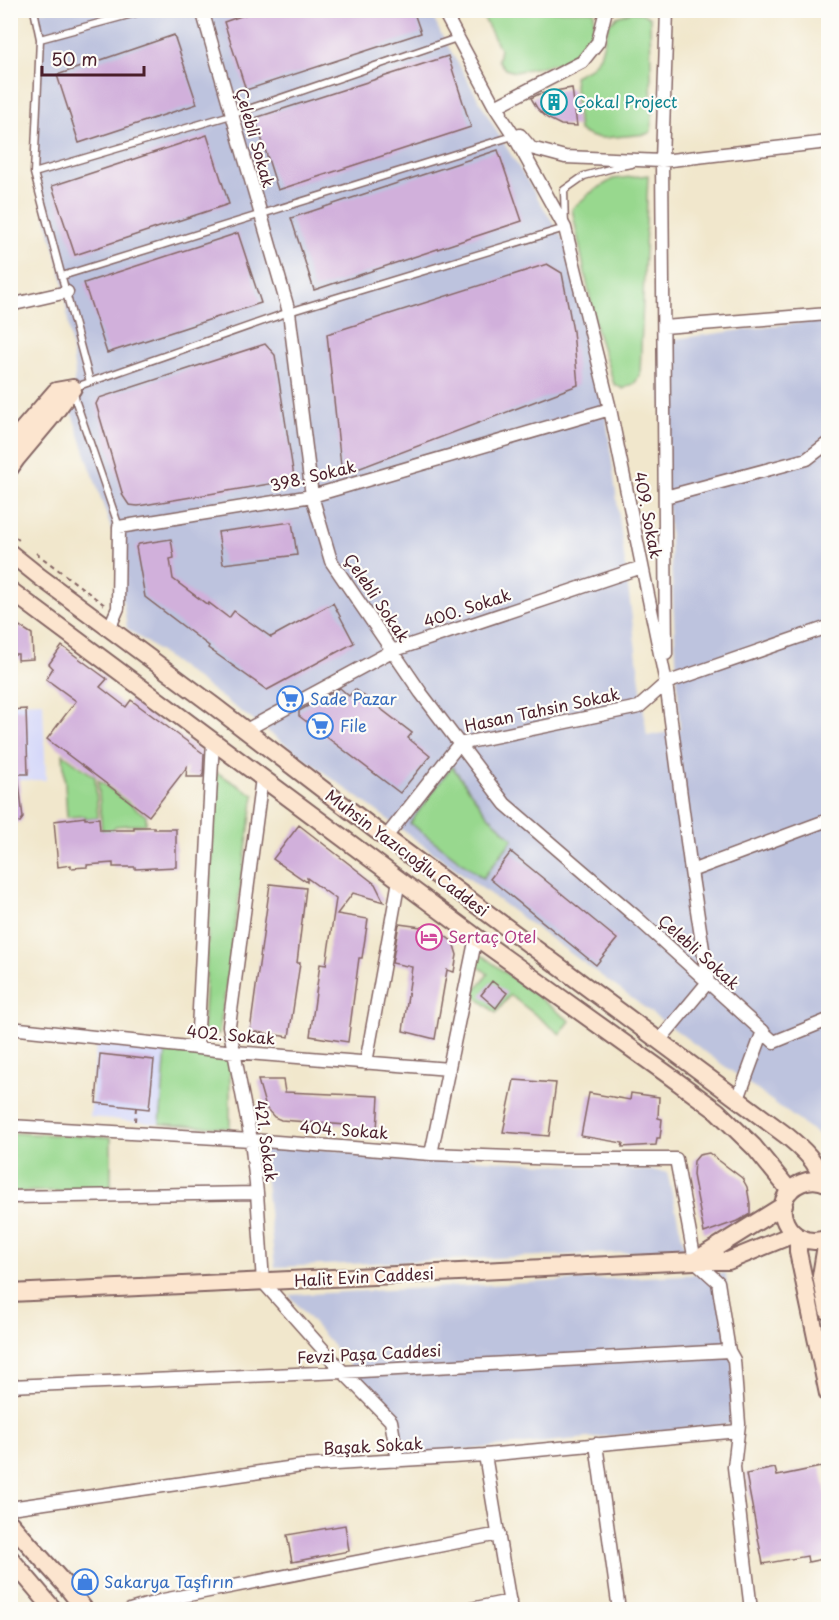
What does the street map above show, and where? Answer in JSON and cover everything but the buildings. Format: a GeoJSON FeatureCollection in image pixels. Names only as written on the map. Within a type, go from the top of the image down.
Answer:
{"type":"FeatureCollection","features":[{"type":"Feature","properties":{"kind":"main road"},"geometry":{"type":"LineString","coordinates":[[10,444],[56,391],[73,388]]}},
{"type":"Feature","properties":{"kind":"main road"},"geometry":{"type":"LineString","coordinates":[[10,468],[73,388]]}},
{"type":"Feature","properties":{"kind":"main road","name":"Muhsin Yazıcıoğlu Caddesi"},"geometry":{"type":"LineString","coordinates":[[17,548],[40,577],[803,1149],[813,1160],[826,1182]]}},
{"type":"Feature","properties":{"kind":"main road","name":"Muhsin Yazıcıoğlu Caddesi"},"geometry":{"type":"LineString","coordinates":[[10,590],[476,937],[717,1111],[754,1147],[787,1198]]}},
{"type":"Feature","properties":{"kind":"main road","name":"Halit Evin Caddesi"},"geometry":{"type":"LineString","coordinates":[[695,1261],[787,1198],[797,1185],[814,1180],[826,1182]]}},
{"type":"Feature","properties":{"kind":"main road"},"geometry":{"type":"LineString","coordinates":[[787,1198],[783,1213],[788,1228],[796,1236],[812,1242],[828,1238],[821,1276],[828,1311]]}},
{"type":"Feature","properties":{"kind":"main road"},"geometry":{"type":"LineString","coordinates":[[796,1236],[828,1394]]}},
{"type":"Feature","properties":{"kind":"main road","name":"Halit Evin Caddesi"},"geometry":{"type":"LineString","coordinates":[[10,1294],[728,1261],[796,1236]]}},
{"type":"Feature","properties":{"kind":"main road"},"geometry":{"type":"LineString","coordinates":[[10,1522],[85,1610]]}},
{"type":"Feature","properties":{"kind":"main road"},"geometry":{"type":"LineString","coordinates":[[10,1558],[54,1610]]}},
{"type":"Feature","properties":{"kind":"street","name":"Çelebli Sokak"},"geometry":{"type":"LineString","coordinates":[[202,10],[289,312],[312,496],[331,561],[392,651],[505,804],[635,915],[763,1032]]}},
{"type":"Feature","properties":{"kind":"street","name":"409. Sokak"},"geometry":{"type":"LineString","coordinates":[[443,10],[495,107],[514,136],[565,228],[610,409],[666,682],[690,871],[708,982]]}},
{"type":"Feature","properties":{"kind":"street"},"geometry":{"type":"LineString","coordinates":[[611,10],[606,11],[598,42],[582,62],[495,107],[531,148],[565,156],[662,160],[828,142]]}},
{"type":"Feature","properties":{"kind":"street"},"geometry":{"type":"LineString","coordinates":[[666,682],[662,160],[667,10]]}},
{"type":"Feature","properties":{"kind":"street"},"geometry":{"type":"LineString","coordinates":[[10,304],[67,292]]}},
{"type":"Feature","properties":{"kind":"street"},"geometry":{"type":"LineString","coordinates":[[664,327],[828,314]]}},
{"type":"Feature","properties":{"kind":"street","name":"398. Sokak"},"geometry":{"type":"LineString","coordinates":[[118,527],[312,496],[610,409]]}},
{"type":"Feature","properties":{"kind":"street"},"geometry":{"type":"LineString","coordinates":[[664,497],[807,459],[828,443]]}},
{"type":"Feature","properties":{"kind":"street"},"geometry":{"type":"LineString","coordinates":[[109,628],[118,608],[118,527]]}},
{"type":"Feature","properties":{"kind":"street","name":"400. Sokak"},"geometry":{"type":"LineString","coordinates":[[246,730],[392,651],[642,567]]}},
{"type":"Feature","properties":{"kind":"street","name":"Hasan Tahsin Sokak"},"geometry":{"type":"LineString","coordinates":[[459,744],[639,707],[666,682],[828,627]]}},
{"type":"Feature","properties":{"kind":"street"},"geometry":{"type":"LineString","coordinates":[[197,1048],[213,741]]}},
{"type":"Feature","properties":{"kind":"street"},"geometry":{"type":"LineString","coordinates":[[386,837],[459,744]]}},
{"type":"Feature","properties":{"kind":"street","name":"421. Sokak"},"geometry":{"type":"LineString","coordinates":[[262,778],[229,1026],[251,1140],[263,1282]]}},
{"type":"Feature","properties":{"kind":"street"},"geometry":{"type":"LineString","coordinates":[[690,871],[828,820]]}},
{"type":"Feature","properties":{"kind":"street"},"geometry":{"type":"LineString","coordinates":[[366,1063],[399,880]]}},
{"type":"Feature","properties":{"kind":"street"},"geometry":{"type":"LineString","coordinates":[[431,1154],[476,937]]}},
{"type":"Feature","properties":{"kind":"street"},"geometry":{"type":"LineString","coordinates":[[659,1041],[708,982]]}},
{"type":"Feature","properties":{"kind":"street"},"geometry":{"type":"LineString","coordinates":[[738,1100],[763,1032],[774,1042],[828,1020]]}},
{"type":"Feature","properties":{"kind":"street","name":"402. Sokak"},"geometry":{"type":"LineString","coordinates":[[10,1029],[235,1052],[449,1069]]}},
{"type":"Feature","properties":{"kind":"street","name":"404. Sokak"},"geometry":{"type":"LineString","coordinates":[[10,1126],[251,1140],[431,1154],[559,1159],[676,1159],[695,1261]]}},
{"type":"Feature","properties":{"kind":"street"},"geometry":{"type":"LineString","coordinates":[[10,1197],[256,1193]]}},
{"type":"Feature","properties":{"kind":"street"},"geometry":{"type":"LineString","coordinates":[[695,1261],[718,1282],[729,1352],[734,1360],[740,1424],[734,1467],[751,1610]]}},
{"type":"Feature","properties":{"kind":"street"},"geometry":{"type":"LineString","coordinates":[[263,1282],[343,1372],[391,1421],[398,1461]]}},
{"type":"Feature","properties":{"kind":"street","name":"Fevzi Paşa Caddesi"},"geometry":{"type":"LineString","coordinates":[[10,1386],[729,1352]]}},
{"type":"Feature","properties":{"kind":"street","name":"Başak Sokak"},"geometry":{"type":"LineString","coordinates":[[10,1508],[302,1466],[485,1455],[738,1431]]}},
{"type":"Feature","properties":{"kind":"street"},"geometry":{"type":"LineString","coordinates":[[596,1444],[619,1610]]}},
{"type":"Feature","properties":{"kind":"street"},"geometry":{"type":"LineString","coordinates":[[466,1610],[510,1605],[485,1455]]}},
{"type":"Feature","properties":{"kind":"street"},"geometry":{"type":"LineString","coordinates":[[130,1610],[163,1600],[499,1534]]}},
{"type":"Feature","properties":{"kind":"lane"},"geometry":{"type":"LineString","coordinates":[[34,10],[40,39],[34,172],[90,382]]}},
{"type":"Feature","properties":{"kind":"lane"},"geometry":{"type":"LineString","coordinates":[[40,39],[147,10]]}},
{"type":"Feature","properties":{"kind":"lane"},"geometry":{"type":"LineString","coordinates":[[34,172],[231,115],[458,38]]}},
{"type":"Feature","properties":{"kind":"lane"},"geometry":{"type":"LineString","coordinates":[[62,276],[514,136]]}},
{"type":"Feature","properties":{"kind":"lane"},"geometry":{"type":"LineString","coordinates":[[118,527],[73,388],[289,312],[565,228],[564,190],[584,176],[620,166],[662,160]]}},
{"type":"Feature","properties":{"kind":"path"},"geometry":{"type":"LineString","coordinates":[[10,530],[17,548]]}},
{"type":"Feature","properties":{"kind":"path"},"geometry":{"type":"LineString","coordinates":[[33,551],[116,613]]}},
{"type":"Feature","properties":{"kind":"path"},"geometry":{"type":"LineString","coordinates":[[135,1121],[136,1107]]}},
{"type":"Feature","properties":{"kind":"shaded area"},"geometry":{"type":"Polygon","coordinates":[[[34,11],[430,11],[497,132],[576,260],[605,407],[647,736],[680,730],[659,341],[828,319],[828,1142],[127,628],[114,537],[70,408],[75,374],[62,276],[34,173],[40,39],[34,11]]]}},
{"type":"Feature","properties":{"kind":"shaded area"},"geometry":{"type":"Polygon","coordinates":[[[43,702],[46,780],[11,780],[10,703],[43,702]]]}},
{"type":"Feature","properties":{"kind":"shaded area"},"geometry":{"type":"Polygon","coordinates":[[[96,1043],[166,1050],[160,1124],[90,1117],[96,1043]]]}},
{"type":"Feature","properties":{"kind":"shaded area"},"geometry":{"type":"Polygon","coordinates":[[[262,1145],[667,1172],[685,1250],[275,1267],[262,1145]]]}},
{"type":"Feature","properties":{"kind":"shaded area"},"geometry":{"type":"Polygon","coordinates":[[[726,1273],[737,1424],[400,1456],[400,1423],[289,1295],[726,1273]]]}},
{"type":"Feature","properties":{"kind":"green space"},"geometry":{"type":"Polygon","coordinates":[[[480,11],[594,11],[593,32],[584,51],[572,60],[515,72],[505,69],[498,60],[500,49],[480,11]]]}},
{"type":"Feature","properties":{"kind":"green space"},"geometry":{"type":"Polygon","coordinates":[[[631,12],[642,13],[650,18],[651,131],[647,134],[592,137],[579,131],[574,76],[590,68],[600,56],[609,24],[617,17],[631,12]]]}},
{"type":"Feature","properties":{"kind":"green space"},"geometry":{"type":"Polygon","coordinates":[[[648,175],[640,374],[635,383],[623,389],[614,384],[597,332],[572,209],[590,193],[613,179],[648,175]]]}},
{"type":"Feature","properties":{"kind":"green space"},"geometry":{"type":"Polygon","coordinates":[[[63,754],[95,777],[98,818],[67,817],[63,754]]]}},
{"type":"Feature","properties":{"kind":"green space"},"geometry":{"type":"Polygon","coordinates":[[[452,766],[486,813],[513,839],[483,878],[410,823],[452,766]]]}},
{"type":"Feature","properties":{"kind":"green space"},"geometry":{"type":"Polygon","coordinates":[[[216,772],[254,795],[219,1034],[203,1032],[216,772]]]}},
{"type":"Feature","properties":{"kind":"green space"},"geometry":{"type":"Polygon","coordinates":[[[98,780],[146,816],[146,824],[116,826],[111,831],[102,833],[98,780]]]}},
{"type":"Feature","properties":{"kind":"green space"},"geometry":{"type":"Polygon","coordinates":[[[477,956],[483,956],[570,1021],[560,1034],[510,995],[496,1013],[472,994],[488,974],[474,963],[477,956]]]}},
{"type":"Feature","properties":{"kind":"green space"},"geometry":{"type":"Polygon","coordinates":[[[166,1050],[230,1058],[230,1128],[160,1124],[166,1050]]]}},
{"type":"Feature","properties":{"kind":"green space"},"geometry":{"type":"Polygon","coordinates":[[[11,1133],[111,1137],[111,1190],[11,1192],[11,1133]]]}},
{"type":"Feature","properties":{"kind":"place","name":"Çokal Project"},"geometry":{"type":"Point","coordinates":[554,102]}},
{"type":"Feature","properties":{"kind":"place","name":"Sade Pazar"},"geometry":{"type":"Point","coordinates":[290,699]}},
{"type":"Feature","properties":{"kind":"place","name":"File"},"geometry":{"type":"Point","coordinates":[320,726]}},
{"type":"Feature","properties":{"kind":"place","name":"Sertaç Otel"},"geometry":{"type":"Point","coordinates":[429,937]}},
{"type":"Feature","properties":{"kind":"place","name":"Sakarya Taşfırın"},"geometry":{"type":"Point","coordinates":[85,1582]}}]}
